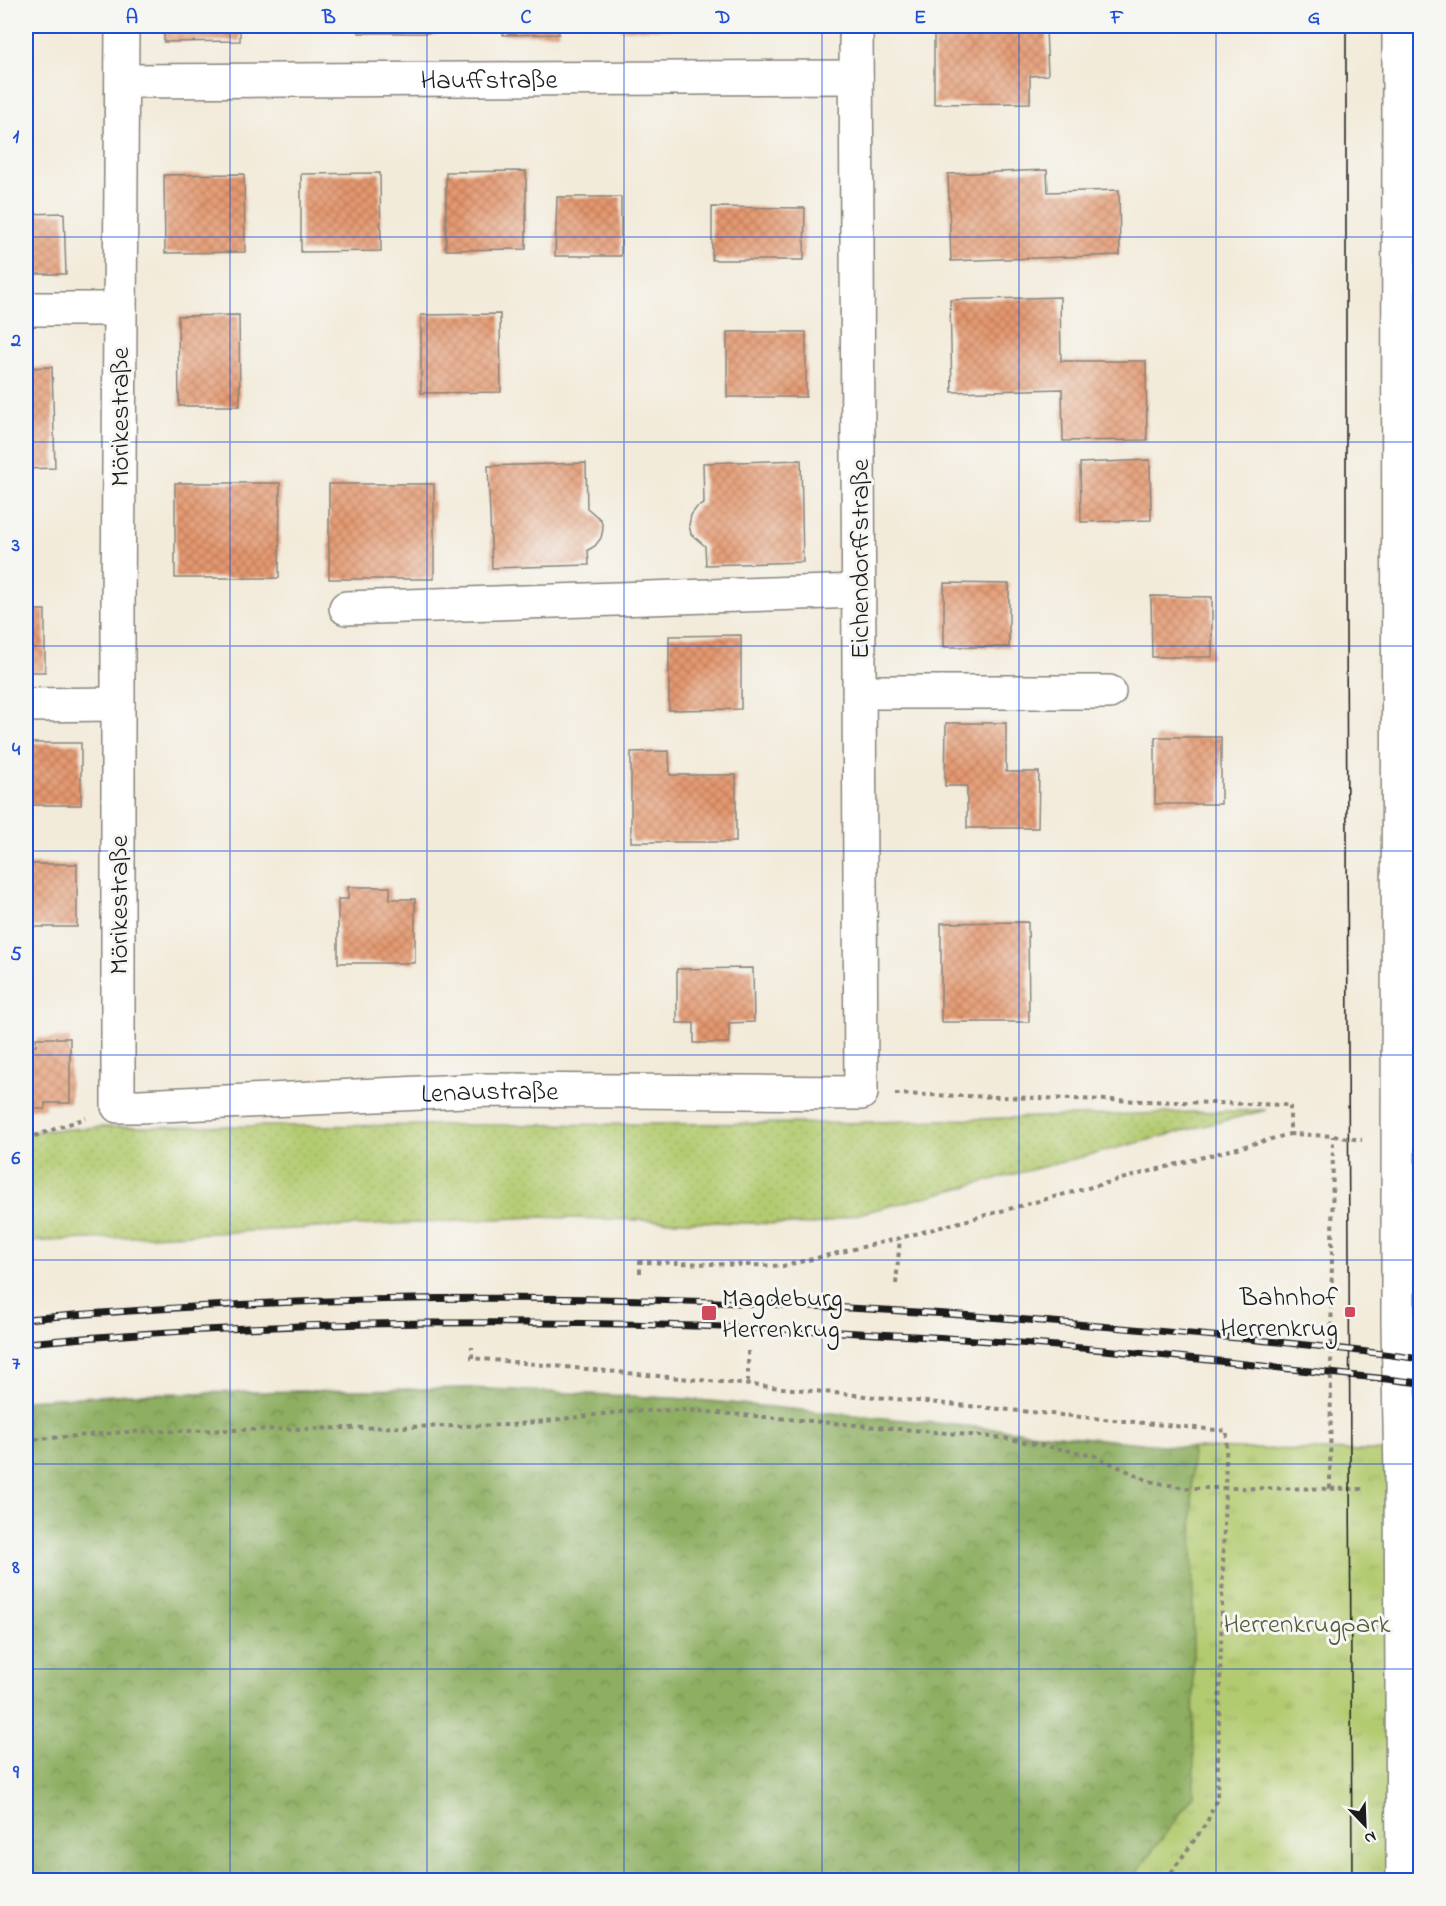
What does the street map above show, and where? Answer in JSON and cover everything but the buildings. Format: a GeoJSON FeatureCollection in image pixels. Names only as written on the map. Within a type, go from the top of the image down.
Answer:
{"type":"FeatureCollection","features":[{"type":"Feature","properties":{"kind":"street","name":"Mörikestraße"},"geometry":{"type":"LineString","coordinates":[[118,1106],[118,704],[123,26]]}},
{"type":"Feature","properties":{"kind":"street","name":"Eichendorffstraße"},"geometry":{"type":"LineString","coordinates":[[856,26],[861,1094]]}},
{"type":"Feature","properties":{"kind":"street"},"geometry":{"type":"LineString","coordinates":[[1398,26],[1398,1323],[1403,1881]]}},
{"type":"Feature","properties":{"kind":"street","name":"Hauffstraße"},"geometry":{"type":"LineString","coordinates":[[123,81],[856,77]]}},
{"type":"Feature","properties":{"kind":"street","name":"Mörikestraße"},"geometry":{"type":"LineString","coordinates":[[26,309],[120,309]]}},
{"type":"Feature","properties":{"kind":"street"},"geometry":{"type":"LineString","coordinates":[[346,608],[859,591]]}},
{"type":"Feature","properties":{"kind":"street"},"geometry":{"type":"LineString","coordinates":[[860,692],[1109,692]]}},
{"type":"Feature","properties":{"kind":"street"},"geometry":{"type":"LineString","coordinates":[[26,705],[118,704]]}},
{"type":"Feature","properties":{"kind":"street","name":"Lenaustraße"},"geometry":{"type":"LineString","coordinates":[[118,1106],[486,1090],[861,1094]]}},
{"type":"Feature","properties":{"kind":"path"},"geometry":{"type":"LineString","coordinates":[[861,1094],[1290,1104],[1290,1134]]}},
{"type":"Feature","properties":{"kind":"path"},"geometry":{"type":"LineString","coordinates":[[26,1139],[118,1106]]}},
{"type":"Feature","properties":{"kind":"path"},"geometry":{"type":"LineString","coordinates":[[26,1440],[126,1432],[511,1425],[629,1411],[686,1410],[1003,1438],[1094,1455],[1149,1481],[1185,1488],[1330,1489],[1333,1136],[1290,1134],[900,1238],[783,1266],[640,1262],[640,1273]]}},
{"type":"Feature","properties":{"kind":"path"},"geometry":{"type":"LineString","coordinates":[[896,1284],[900,1238]]}},
{"type":"Feature","properties":{"kind":"path"},"geometry":{"type":"LineString","coordinates":[[471,1347],[472,1358],[1227,1431],[1217,1799],[1207,1822],[1166,1881]]}},
{"type":"Feature","properties":{"kind":"path"},"geometry":{"type":"LineString","coordinates":[[748,1351],[748,1386]]}},
{"type":"Feature","properties":{"kind":"green space"},"geometry":{"type":"Polygon","coordinates":[[[1266,1110],[815,1225],[536,1217],[26,1242],[26,1132],[101,1127],[845,1123],[1266,1110]]]}},
{"type":"Feature","properties":{"kind":"green space"},"geometry":{"type":"Polygon","coordinates":[[[470,1388],[688,1399],[1192,1448],[1194,1795],[1131,1880],[26,1880],[26,1400],[133,1394],[470,1388]]]}},
{"type":"Feature","properties":{"kind":"green space","name":"Herrenkrugpark"},"geometry":{"type":"Polygon","coordinates":[[[1192,1448],[1420,1452],[1420,1880],[1131,1880],[1194,1795],[1192,1448]]]}},
{"type":"Feature","properties":{"kind":"tram line"},"geometry":{"type":"LineString","coordinates":[[1346,26],[1346,628],[1352,1880]]}},
{"type":"Feature","properties":{"kind":"railway"},"geometry":{"type":"LineString","coordinates":[[26,1319],[294,1302],[562,1298],[697,1301],[965,1315],[1260,1340],[1420,1359]]}},
{"type":"Feature","properties":{"kind":"railway"},"geometry":{"type":"LineString","coordinates":[[26,1343],[127,1335],[330,1325],[636,1324],[840,1332],[1060,1346],[1420,1383]]}},
{"type":"Feature","properties":{"kind":"place","name":"Bahnhof Herrenkrug"},"geometry":{"type":"Point","coordinates":[1350,1312]}},
{"type":"Feature","properties":{"kind":"place","name":"Magdeburg Herrenkrug"},"geometry":{"type":"Point","coordinates":[709,1313]}}]}
